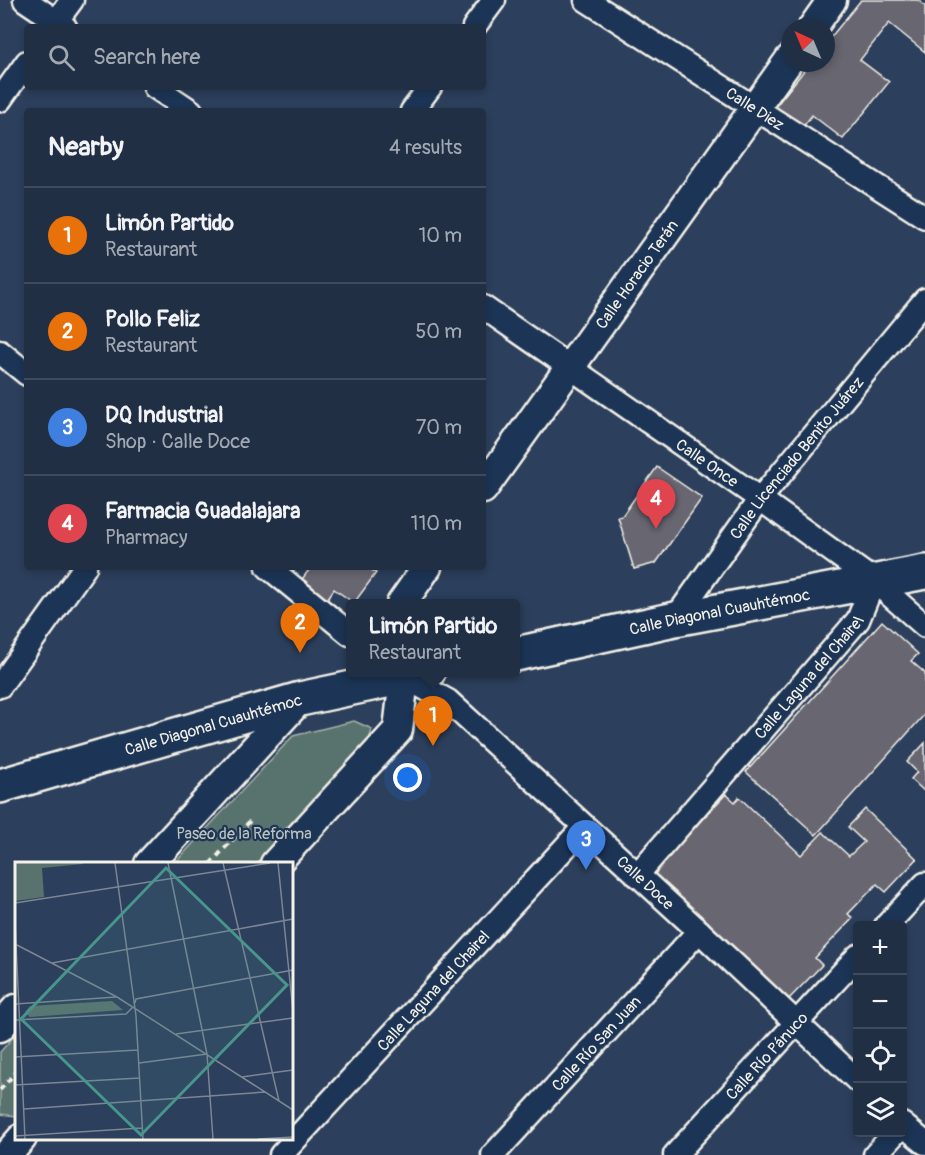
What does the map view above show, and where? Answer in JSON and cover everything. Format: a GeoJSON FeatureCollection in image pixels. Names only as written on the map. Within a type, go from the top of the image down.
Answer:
{"type":"FeatureCollection","features":[{"type":"Feature","properties":{"kind":"main road","name":"Calle Diagonal Cuauhtémoc"},"geometry":{"type":"LineString","coordinates":[[520,653],[675,619],[925,572]]}},
{"type":"Feature","properties":{"kind":"main road","name":"Calle Diagonal Cuauhtémoc"},"geometry":{"type":"LineString","coordinates":[[0,786],[300,699],[395,677]]}},
{"type":"Feature","properties":{"kind":"street"},"geometry":{"type":"LineString","coordinates":[[26,0],[57,24]]}},
{"type":"Feature","properties":{"kind":"street"},"geometry":{"type":"LineString","coordinates":[[59,24],[72,0]]}},
{"type":"Feature","properties":{"kind":"street"},"geometry":{"type":"LineString","coordinates":[[476,24],[494,0]]}},
{"type":"Feature","properties":{"kind":"street","name":"Calle Diez"},"geometry":{"type":"LineString","coordinates":[[586,0],[925,217]]}},
{"type":"Feature","properties":{"kind":"street"},"geometry":{"type":"LineString","coordinates":[[819,18],[832,0]]}},
{"type":"Feature","properties":{"kind":"street"},"geometry":{"type":"LineString","coordinates":[[0,100],[24,66]]}},
{"type":"Feature","properties":{"kind":"street","name":"Calle Horacio Terán"},"geometry":{"type":"LineString","coordinates":[[486,485],[781,72]]}},
{"type":"Feature","properties":{"kind":"street"},"geometry":{"type":"LineString","coordinates":[[160,90],[186,108]]}},
{"type":"Feature","properties":{"kind":"street"},"geometry":{"type":"LineString","coordinates":[[414,108],[428,90]]}},
{"type":"Feature","properties":{"kind":"street","name":"Calle Licenciado Benito Juárez"},"geometry":{"type":"LineString","coordinates":[[675,619],[760,499],[925,300]]}},
{"type":"Feature","properties":{"kind":"street","name":"Calle Once"},"geometry":{"type":"LineString","coordinates":[[486,309],[874,581],[925,626]]}},
{"type":"Feature","properties":{"kind":"street"},"geometry":{"type":"LineString","coordinates":[[0,352],[24,372]]}},
{"type":"Feature","properties":{"kind":"street"},"geometry":{"type":"LineString","coordinates":[[0,686],[83,570]]}},
{"type":"Feature","properties":{"kind":"street"},"geometry":{"type":"LineString","coordinates":[[272,570],[346,630]]}},
{"type":"Feature","properties":{"kind":"street"},"geometry":{"type":"LineString","coordinates":[[404,599],[425,570]]}},
{"type":"Feature","properties":{"kind":"street","name":"Calle Laguna del Chairel"},"geometry":{"type":"LineString","coordinates":[[637,875],[858,620],[874,581]]}},
{"type":"Feature","properties":{"kind":"street"},"geometry":{"type":"LineString","coordinates":[[277,862],[398,730],[407,677]]}},
{"type":"Feature","properties":{"kind":"street","name":"Calle Doce"},"geometry":{"type":"LineString","coordinates":[[412,677],[448,701],[699,931],[853,1077]]}},
{"type":"Feature","properties":{"kind":"street"},"geometry":{"type":"LineString","coordinates":[[151,862],[300,699]]}},
{"type":"Feature","properties":{"kind":"street","name":"Calle Laguna del Chairel"},"geometry":{"type":"LineString","coordinates":[[281,1155],[584,827]]}},
{"type":"Feature","properties":{"kind":"street"},"geometry":{"type":"LineString","coordinates":[[891,921],[925,884]]}},
{"type":"Feature","properties":{"kind":"street","name":"Calle Río San Juan"},"geometry":{"type":"LineString","coordinates":[[493,1155],[699,931]]}},
{"type":"Feature","properties":{"kind":"street","name":"Calle Río Pánuco"},"geometry":{"type":"LineString","coordinates":[[675,1155],[853,961]]}},
{"type":"Feature","properties":{"kind":"street"},"geometry":{"type":"LineString","coordinates":[[0,1027],[15,1010]]}},
{"type":"Feature","properties":{"kind":"street"},"geometry":{"type":"LineString","coordinates":[[907,1128],[925,1143]]}},
{"type":"Feature","properties":{"kind":"street"},"geometry":{"type":"LineString","coordinates":[[875,1155],[891,1137]]}},
{"type":"Feature","properties":{"kind":"street"},"geometry":{"type":"LineString","coordinates":[[7,1155],[20,1140]]}},
{"type":"Feature","properties":{"kind":"path"},"geometry":{"type":"LineString","coordinates":[[212,862],[250,821]]}},
{"type":"Feature","properties":{"kind":"path"},"geometry":{"type":"LineString","coordinates":[[0,1090],[15,1073]]}},
{"type":"Feature","properties":{"kind":"green space","name":"Paseo de la Reforma"},"geometry":{"type":"Polygon","coordinates":[[[354,721],[372,729],[368,744],[259,862],[176,862],[293,736],[354,721]]]}},
{"type":"Feature","properties":{"kind":"green space"},"geometry":{"type":"Polygon","coordinates":[[[15,1035],[15,1116],[0,1114],[0,1052],[15,1035]]]}},
{"type":"Feature","properties":{"kind":"building"},"geometry":{"type":"Polygon","coordinates":[[[861,0],[918,0],[925,6],[925,52],[889,23],[860,60],[889,82],[843,139],[812,115],[802,128],[775,107],[803,72],[835,72],[835,32],[861,0]]]}},
{"type":"Feature","properties":{"kind":"building"},"geometry":{"type":"Polygon","coordinates":[[[657,467],[702,498],[656,563],[634,569],[618,517],[622,516],[657,467]]]}},
{"type":"Feature","properties":{"kind":"building"},"geometry":{"type":"Polygon","coordinates":[[[309,570],[372,570],[376,573],[357,599],[348,599],[334,589],[326,601],[300,582],[309,570]]]}},
{"type":"Feature","properties":{"kind":"building"},"geometry":{"type":"Polygon","coordinates":[[[882,621],[918,654],[911,661],[925,673],[925,714],[816,835],[746,772],[882,621]]]}},
{"type":"Feature","properties":{"kind":"building"},"geometry":{"type":"Polygon","coordinates":[[[925,743],[925,792],[911,779],[917,772],[907,762],[925,743]]]}},
{"type":"Feature","properties":{"kind":"building"},"geometry":{"type":"Polygon","coordinates":[[[726,794],[735,802],[739,797],[801,855],[823,832],[849,856],[864,842],[848,827],[865,809],[917,859],[886,892],[877,884],[848,914],[853,918],[815,958],[822,965],[786,1002],[651,873],[726,794]]]}},
{"type":"Feature","properties":{"kind":"place","name":"Farmacia Guadalajara"},"geometry":{"type":"Point","coordinates":[656,529]}},
{"type":"Feature","properties":{"kind":"place","name":"Pollo Feliz"},"geometry":{"type":"Point","coordinates":[300,653]}},
{"type":"Feature","properties":{"kind":"place","name":"Limón Partido"},"geometry":{"type":"Point","coordinates":[433,746]}},
{"type":"Feature","properties":{"kind":"place","name":"DQ Industrial"},"geometry":{"type":"Point","coordinates":[586,870]}}]}
